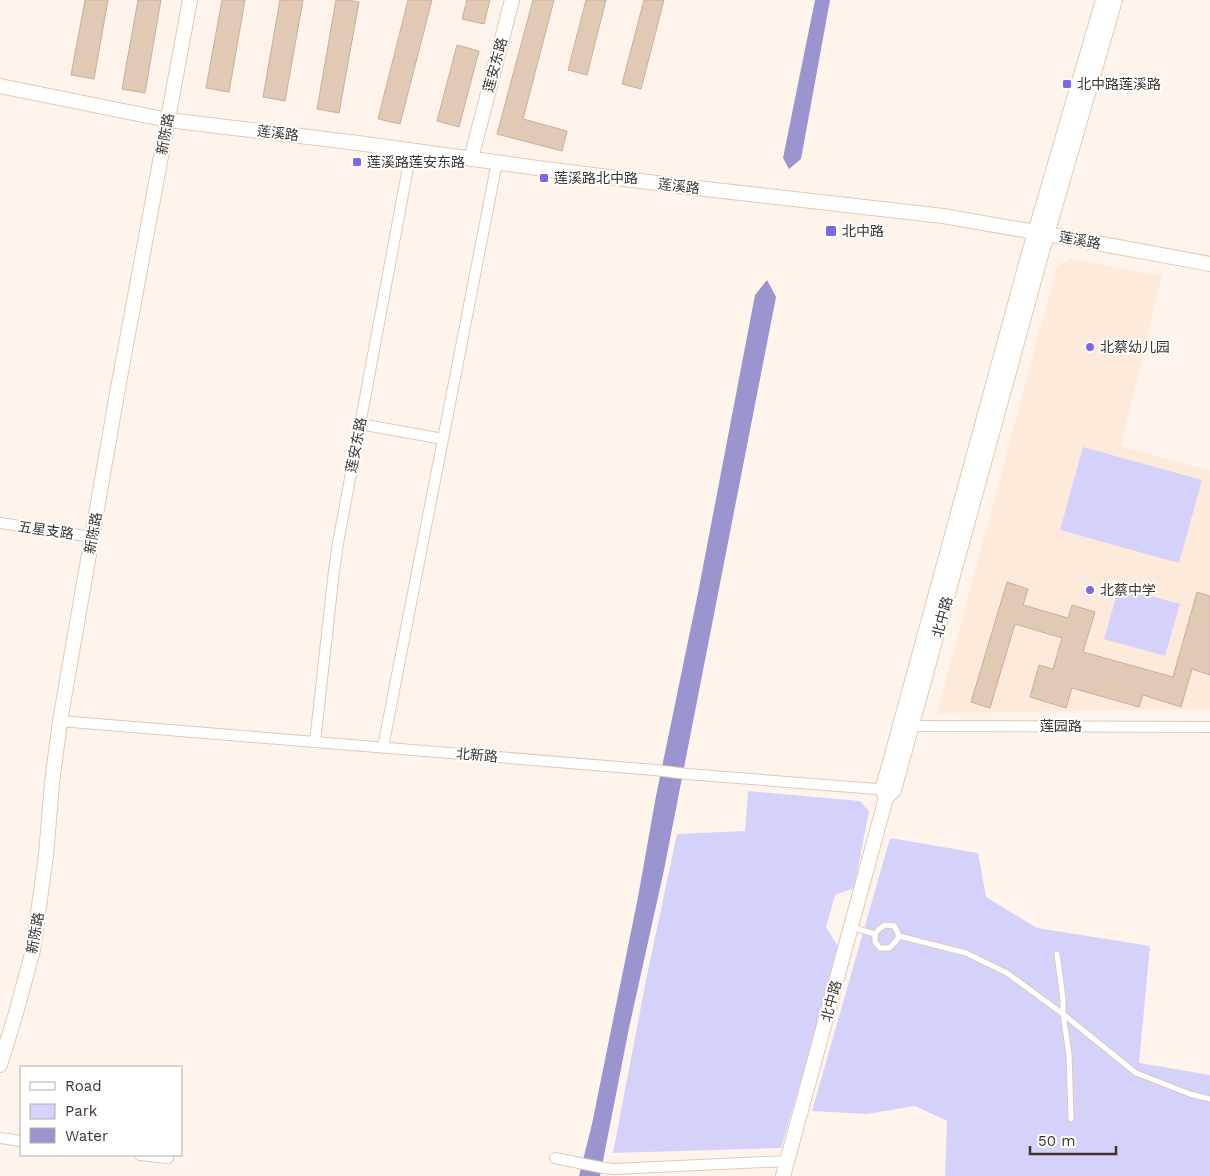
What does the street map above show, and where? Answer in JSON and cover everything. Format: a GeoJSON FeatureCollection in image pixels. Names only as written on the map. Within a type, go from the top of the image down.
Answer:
{"type":"FeatureCollection","features":[{"type":"Feature","properties":{"kind":"street","name":"新陈路"},"geometry":{"type":"LineString","coordinates":[[0,1065],[27,973],[35,936],[46,855],[52,783],[60,721],[118,388],[190,0]]}},
{"type":"Feature","properties":{"kind":"street","name":"莲安东路"},"geometry":{"type":"LineString","coordinates":[[470,159],[512,0]]}},
{"type":"Feature","properties":{"kind":"street","name":"北中路"},"geometry":{"type":"LineString","coordinates":[[887,792],[912,726],[1103,0]]}},
{"type":"Feature","properties":{"kind":"street","name":"北中路"},"geometry":{"type":"LineString","coordinates":[[783,1176],[1041,233],[1115,0]]}},
{"type":"Feature","properties":{"kind":"street","name":"莲溪路"},"geometry":{"type":"LineString","coordinates":[[0,86],[168,120],[358,143],[679,186],[943,216],[1210,264]]}},
{"type":"Feature","properties":{"kind":"street","name":"莲安东路"},"geometry":{"type":"LineString","coordinates":[[315,742],[334,571],[411,151]]}},
{"type":"Feature","properties":{"kind":"street"},"geometry":{"type":"LineString","coordinates":[[384,747],[497,162]]}},
{"type":"Feature","properties":{"kind":"street"},"geometry":{"type":"LineString","coordinates":[[360,424],[443,439]]}},
{"type":"Feature","properties":{"kind":"street","name":"五星支路"},"geometry":{"type":"LineString","coordinates":[[0,523],[92,537]]}},
{"type":"Feature","properties":{"kind":"street","name":"北新路"},"geometry":{"type":"LineString","coordinates":[[60,721],[655,770],[887,792]]}},
{"type":"Feature","properties":{"kind":"street","name":"莲园路"},"geometry":{"type":"LineString","coordinates":[[912,726],[1210,727]]}},
{"type":"Feature","properties":{"kind":"street"},"geometry":{"type":"LineString","coordinates":[[0,1138],[20,1141]]}},
{"type":"Feature","properties":{"kind":"street"},"geometry":{"type":"LineString","coordinates":[[149,1156],[168,1158]]}},
{"type":"Feature","properties":{"kind":"street"},"geometry":{"type":"LineString","coordinates":[[554,1158],[604,1168],[788,1161]]}},
{"type":"Feature","properties":{"kind":"lane"},"geometry":{"type":"LineString","coordinates":[[886,925],[894,926],[899,936],[896,942],[889,948],[880,948],[875,942],[875,934],[886,925]]}},
{"type":"Feature","properties":{"kind":"lane"},"geometry":{"type":"LineString","coordinates":[[851,927],[875,934]]}},
{"type":"Feature","properties":{"kind":"lane"},"geometry":{"type":"LineString","coordinates":[[899,936],[966,953],[1007,973],[1063,1014],[1136,1073],[1190,1094],[1210,1099]]}},
{"type":"Feature","properties":{"kind":"lane"},"geometry":{"type":"LineString","coordinates":[[1057,954],[1064,999],[1063,1014],[1069,1054],[1071,1119]]}},
{"type":"Feature","properties":{"kind":"shaded area","name":"北蔡中学"},"geometry":{"type":"Polygon","coordinates":[[[1070,259],[1162,276],[1121,446],[1210,471],[1210,709],[937,713],[1057,266],[1070,259]]]}},
{"type":"Feature","properties":{"kind":"green space"},"geometry":{"type":"Polygon","coordinates":[[[1083,447],[1202,480],[1179,563],[1060,530],[1083,447]]]}},
{"type":"Feature","properties":{"kind":"green space"},"geometry":{"type":"Polygon","coordinates":[[[1119,587],[1180,604],[1165,656],[1104,639],[1119,587]]]}},
{"type":"Feature","properties":{"kind":"green space"},"geometry":{"type":"Polygon","coordinates":[[[748,791],[860,801],[869,811],[854,888],[835,895],[826,927],[840,950],[781,1148],[613,1153],[646,980],[677,834],[745,831],[748,791]]]}},
{"type":"Feature","properties":{"kind":"green space"},"geometry":{"type":"Polygon","coordinates":[[[890,838],[978,853],[986,897],[1037,928],[1150,946],[1139,1063],[1210,1075],[1210,1176],[945,1176],[947,1121],[915,1106],[867,1114],[812,1111],[890,838]]]}},
{"type":"Feature","properties":{"kind":"water"},"geometry":{"type":"Polygon","coordinates":[[[815,0],[830,0],[801,159],[789,169],[783,158],[815,0]]]}},
{"type":"Feature","properties":{"kind":"water"},"geometry":{"type":"Polygon","coordinates":[[[767,280],[776,297],[664,870],[629,1028],[600,1176],[579,1176],[592,1124],[638,897],[656,796],[698,593],[755,295],[767,280]]]}},
{"type":"Feature","properties":{"kind":"building"},"geometry":{"type":"Polygon","coordinates":[[[85,0],[108,0],[94,79],[71,75],[85,0]]]}},
{"type":"Feature","properties":{"kind":"building"},"geometry":{"type":"Polygon","coordinates":[[[138,0],[161,0],[145,93],[122,89],[138,0]]]}},
{"type":"Feature","properties":{"kind":"building"},"geometry":{"type":"Polygon","coordinates":[[[222,0],[245,0],[229,92],[206,88],[222,0]]]}},
{"type":"Feature","properties":{"kind":"building"},"geometry":{"type":"Polygon","coordinates":[[[280,0],[303,0],[285,101],[263,97],[280,0]]]}},
{"type":"Feature","properties":{"kind":"building"},"geometry":{"type":"Polygon","coordinates":[[[336,0],[359,2],[339,113],[317,109],[336,0]]]}},
{"type":"Feature","properties":{"kind":"building"},"geometry":{"type":"Polygon","coordinates":[[[408,0],[432,0],[400,124],[378,119],[408,0]]]}},
{"type":"Feature","properties":{"kind":"building"},"geometry":{"type":"Polygon","coordinates":[[[467,0],[490,0],[484,24],[462,19],[467,0]]]}},
{"type":"Feature","properties":{"kind":"building"},"geometry":{"type":"Polygon","coordinates":[[[533,0],[554,0],[523,119],[567,131],[562,151],[497,134],[533,0]]]}},
{"type":"Feature","properties":{"kind":"building"},"geometry":{"type":"Polygon","coordinates":[[[586,0],[606,0],[587,75],[568,70],[586,0]]]}},
{"type":"Feature","properties":{"kind":"building"},"geometry":{"type":"Polygon","coordinates":[[[644,0],[664,0],[641,89],[622,84],[644,0]]]}},
{"type":"Feature","properties":{"kind":"building"},"geometry":{"type":"Polygon","coordinates":[[[457,45],[479,51],[459,127],[437,121],[457,45]]]}},
{"type":"Feature","properties":{"kind":"building"},"geometry":{"type":"Polygon","coordinates":[[[1007,582],[1028,589],[1023,605],[1068,618],[1072,605],[1095,612],[1083,652],[1173,677],[1197,592],[1210,596],[1210,675],[1192,669],[1181,707],[1143,695],[1139,707],[1072,688],[1066,708],[1030,697],[1039,665],[1053,669],[1062,638],[1015,624],[990,708],[971,702],[1007,582]]]}},
{"type":"Feature","properties":{"kind":"place","name":"北中路莲溪路"},"geometry":{"type":"Point","coordinates":[1067,84]}},
{"type":"Feature","properties":{"kind":"place","name":"莲溪路莲安东路"},"geometry":{"type":"Point","coordinates":[357,162]}},
{"type":"Feature","properties":{"kind":"place","name":"莲溪路北中路"},"geometry":{"type":"Point","coordinates":[544,178]}},
{"type":"Feature","properties":{"kind":"place","name":"北中路"},"geometry":{"type":"Point","coordinates":[831,231]}},
{"type":"Feature","properties":{"kind":"place","name":"北蔡幼儿园"},"geometry":{"type":"Point","coordinates":[1090,347]}},
{"type":"Feature","properties":{"kind":"place","name":"北蔡中学"},"geometry":{"type":"Point","coordinates":[1090,590]}}]}
